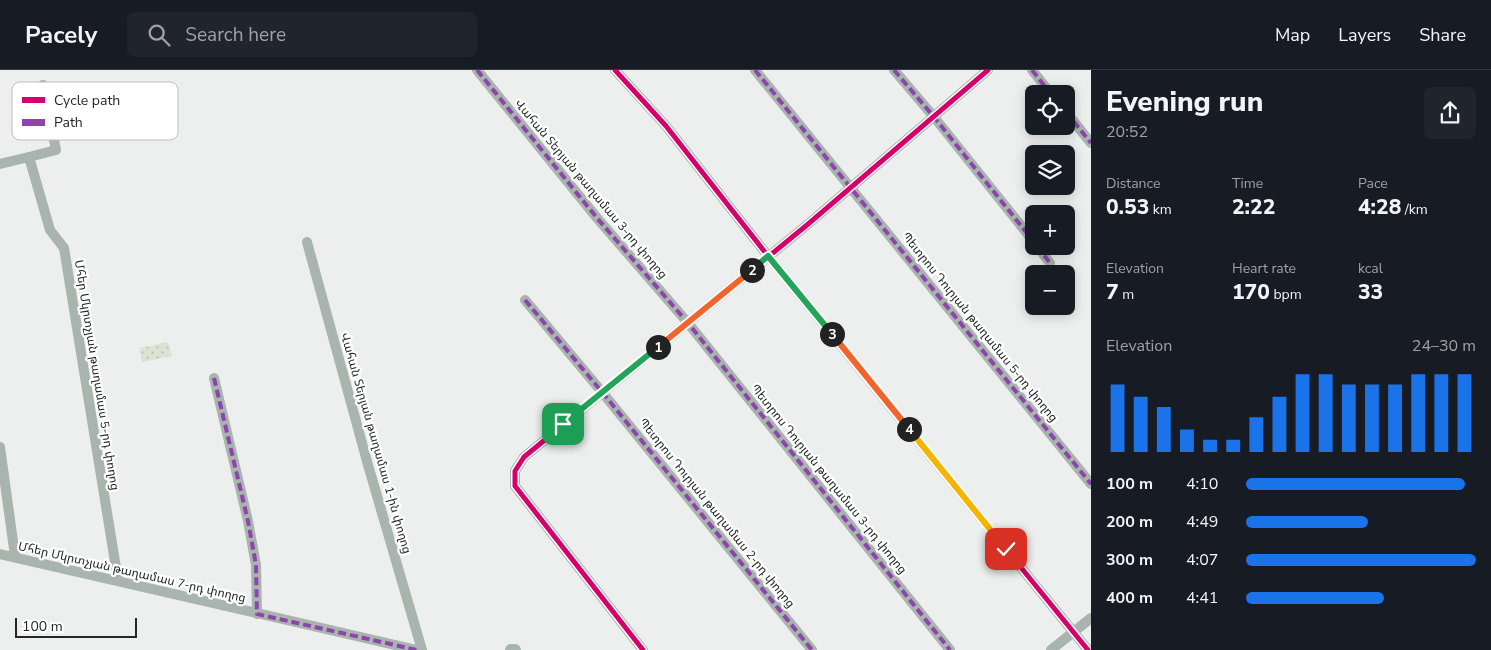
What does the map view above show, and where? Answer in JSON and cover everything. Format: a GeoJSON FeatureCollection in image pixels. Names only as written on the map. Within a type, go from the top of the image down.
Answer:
{"type":"FeatureCollection","features":[{"type":"Feature","properties":{"kind":"street","name":"Վահան Տերյան թաղամաս 3-րդ փողոց"},"geometry":{"type":"LineString","coordinates":[[477,70],[597,218],[688,323]]}},
{"type":"Feature","properties":{"kind":"street"},"geometry":{"type":"LineString","coordinates":[[615,70],[666,126],[768,256],[1088,650]]}},
{"type":"Feature","properties":{"kind":"street","name":"Պետրոս Դուրյան թաղամաս 5-րդ փողոց"},"geometry":{"type":"LineString","coordinates":[[755,70],[1091,484]]}},
{"type":"Feature","properties":{"kind":"street"},"geometry":{"type":"LineString","coordinates":[[894,70],[1025,231]]}},
{"type":"Feature","properties":{"kind":"street"},"geometry":{"type":"LineString","coordinates":[[643,650],[515,486],[515,471],[524,457],[688,323],[988,70]]}},
{"type":"Feature","properties":{"kind":"street"},"geometry":{"type":"LineString","coordinates":[[1032,70],[1044,85]]}},
{"type":"Feature","properties":{"kind":"street"},"geometry":{"type":"LineString","coordinates":[[1075,123],[1091,143]]}},
{"type":"Feature","properties":{"kind":"street"},"geometry":{"type":"LineString","coordinates":[[0,164],[56,150],[54,140]]}},
{"type":"Feature","properties":{"kind":"street","name":"Մհեր Մկրտչյան թաղամաս 5-րդ փողոց"},"geometry":{"type":"LineString","coordinates":[[29,157],[50,230],[64,248],[118,580]]}},
{"type":"Feature","properties":{"kind":"street","name":"Վահան Տերյան թաղամաս 1-ին փողոց"},"geometry":{"type":"LineString","coordinates":[[307,242],[368,464],[422,650]]}},
{"type":"Feature","properties":{"kind":"street"},"geometry":{"type":"LineString","coordinates":[[1044,255],[1050,263]]}},
{"type":"Feature","properties":{"kind":"street","name":"Պետրոս Դուրյան թաղամաս 2-րդ փողոց"},"geometry":{"type":"LineString","coordinates":[[525,300],[812,650]]}},
{"type":"Feature","properties":{"kind":"street","name":"Պետրոս Դուրյան թաղամաս 3-րդ փողոց"},"geometry":{"type":"LineString","coordinates":[[688,323],[950,650]]}},
{"type":"Feature","properties":{"kind":"street","name":"Մհեր Մկրտչյան թաղամաս 7-րդ փողոց"},"geometry":{"type":"LineString","coordinates":[[0,554],[118,580],[257,614],[256,565],[248,521],[214,378]]}},
{"type":"Feature","properties":{"kind":"street"},"geometry":{"type":"LineString","coordinates":[[0,447],[15,556]]}},
{"type":"Feature","properties":{"kind":"street"},"geometry":{"type":"LineString","coordinates":[[257,614],[417,650]]}},
{"type":"Feature","properties":{"kind":"street"},"geometry":{"type":"LineString","coordinates":[[1051,650],[1091,618]]}},
{"type":"Feature","properties":{"kind":"green space"},"geometry":{"type":"Polygon","coordinates":[[[168,342],[172,356],[142,362],[139,348],[168,342]]]}},
{"type":"Feature","properties":{"kind":"marked path"},"geometry":{"type":"LineString","coordinates":[[477,70],[597,218],[688,323],[950,650]]}},
{"type":"Feature","properties":{"kind":"marked path"},"geometry":{"type":"LineString","coordinates":[[755,70],[1091,484]]}},
{"type":"Feature","properties":{"kind":"marked path"},"geometry":{"type":"LineString","coordinates":[[894,70],[1025,231]]}},
{"type":"Feature","properties":{"kind":"marked path"},"geometry":{"type":"LineString","coordinates":[[1032,70],[1044,85]]}},
{"type":"Feature","properties":{"kind":"marked path"},"geometry":{"type":"LineString","coordinates":[[1075,123],[1091,143]]}},
{"type":"Feature","properties":{"kind":"marked path"},"geometry":{"type":"LineString","coordinates":[[1044,255],[1050,263]]}},
{"type":"Feature","properties":{"kind":"marked path"},"geometry":{"type":"LineString","coordinates":[[525,300],[812,650]]}},
{"type":"Feature","properties":{"kind":"marked path"},"geometry":{"type":"LineString","coordinates":[[214,378],[248,521],[256,565],[257,614],[417,650]]}},
{"type":"Feature","properties":{"kind":"cycle path"},"geometry":{"type":"LineString","coordinates":[[615,70],[666,126],[768,256],[1088,650]]}},
{"type":"Feature","properties":{"kind":"cycle path"},"geometry":{"type":"LineString","coordinates":[[643,650],[515,486],[515,471],[524,457],[807,225],[988,70]]}},
{"type":"Feature","properties":{"kind":"route"},"geometry":{"type":"LineString","coordinates":[[563,424],[768,256],[1006,549]]}}]}
